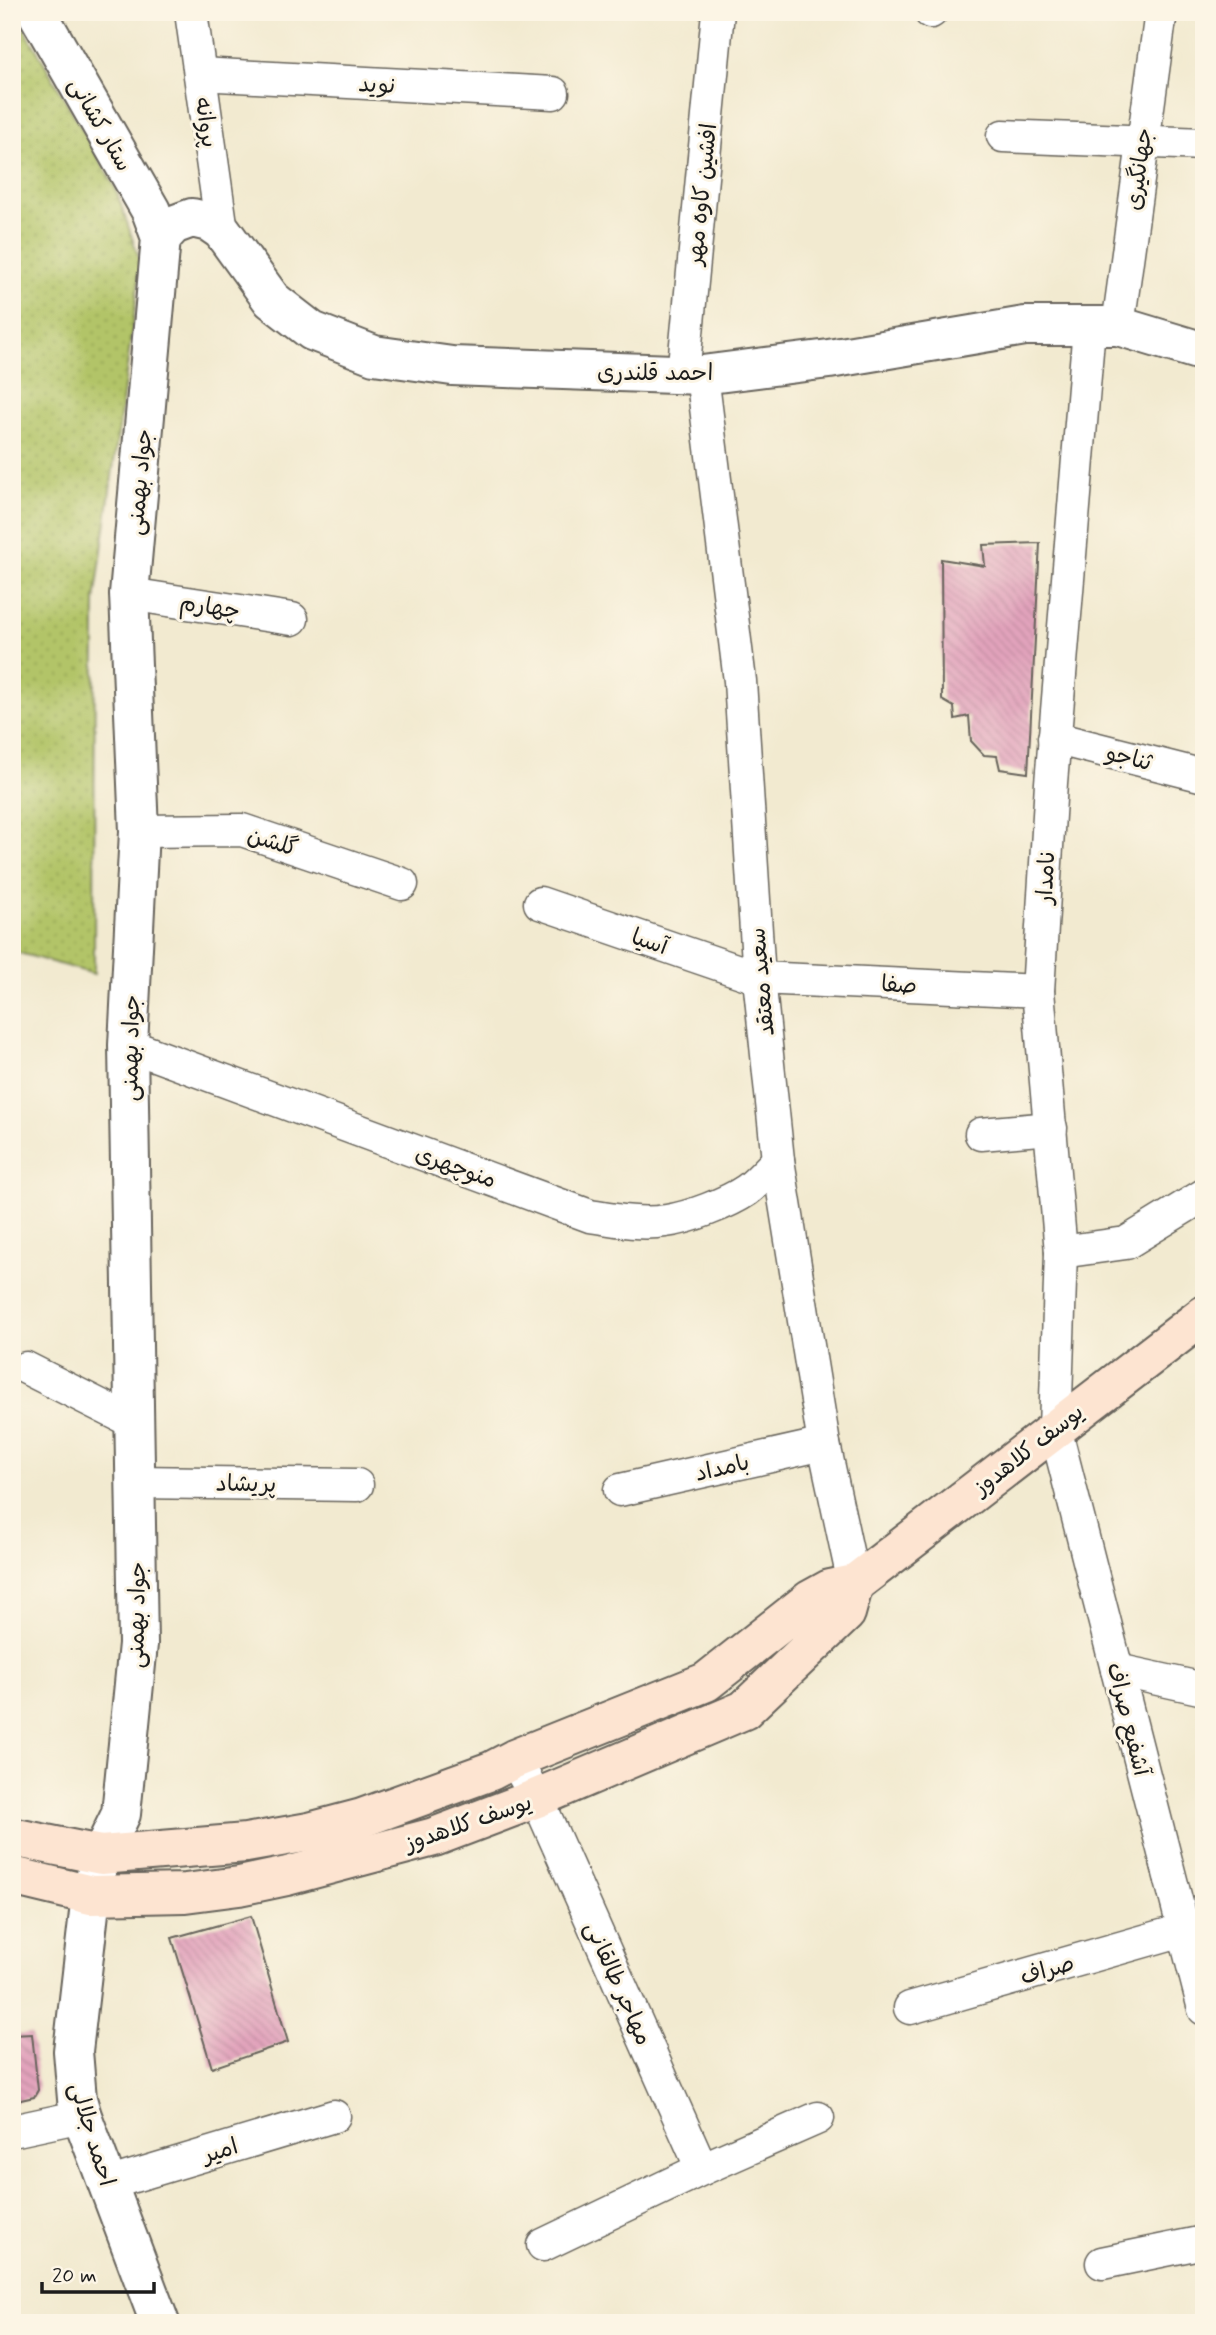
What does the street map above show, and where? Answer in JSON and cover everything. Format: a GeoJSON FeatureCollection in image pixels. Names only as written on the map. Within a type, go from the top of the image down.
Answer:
{"type":"FeatureCollection","features":[{"type":"Feature","properties":{"kind":"main road","name":"یوسف کلاهدوز"},"geometry":{"type":"LineString","coordinates":[[12,1837],[102,1855],[246,1843],[309,1832],[362,1818],[491,1771],[514,1759],[706,1682],[810,1600],[830,1589],[854,1584],[1204,1315]]}},
{"type":"Feature","properties":{"kind":"main road","name":"یوسف کلاهدوز"},"geometry":{"type":"LineString","coordinates":[[12,1876],[91,1895],[185,1893],[288,1876],[434,1838],[537,1798],[744,1710],[846,1613],[854,1584]]}},
{"type":"Feature","properties":{"kind":"street","name":"ستار کشانی"},"geometry":{"type":"LineString","coordinates":[[37,12],[151,211],[162,238]]}},
{"type":"Feature","properties":{"kind":"street","name":"پروانه"},"geometry":{"type":"LineString","coordinates":[[191,12],[222,231]]}},
{"type":"Feature","properties":{"kind":"street","name":"افشین کاوه مهر"},"geometry":{"type":"LineString","coordinates":[[693,375],[719,12]]}},
{"type":"Feature","properties":{"kind":"street","name":"جهانگیری"},"geometry":{"type":"LineString","coordinates":[[1103,326],[1142,142],[1161,12]]}},
{"type":"Feature","properties":{"kind":"street","name":"نوید"},"geometry":{"type":"LineString","coordinates":[[200,74],[553,93]]}},
{"type":"Feature","properties":{"kind":"street"},"geometry":{"type":"LineString","coordinates":[[1003,136],[1204,144]]}},
{"type":"Feature","properties":{"kind":"street"},"geometry":{"type":"LineString","coordinates":[[162,238],[173,225],[192,218],[209,222],[222,231]]}},
{"type":"Feature","properties":{"kind":"street","name":"احمد قلندری"},"geometry":{"type":"LineString","coordinates":[[222,231],[272,300],[312,331],[374,355],[452,366],[693,375],[829,359],[1025,326],[1103,326],[1204,352]]}},
{"type":"Feature","properties":{"kind":"street","name":"جواد بهمنی"},"geometry":{"type":"LineString","coordinates":[[91,1895],[102,1855],[121,1814],[138,1644],[128,1045],[139,831],[129,593],[162,238]]}},
{"type":"Feature","properties":{"kind":"street","name":"نامدار"},"geometry":{"type":"LineString","coordinates":[[1055,1429],[1061,1252],[1038,991],[1054,738],[1103,326]]}},
{"type":"Feature","properties":{"kind":"street","name":"سعید معتقد"},"geometry":{"type":"LineString","coordinates":[[693,375],[740,681],[759,978],[778,1160],[824,1444],[854,1584]]}},
{"type":"Feature","properties":{"kind":"street","name":"چهارم"},"geometry":{"type":"LineString","coordinates":[[129,593],[292,619]]}},
{"type":"Feature","properties":{"kind":"street","name":"ثناجو"},"geometry":{"type":"LineString","coordinates":[[1054,738],[1204,776]]}},
{"type":"Feature","properties":{"kind":"street","name":"گلشن"},"geometry":{"type":"LineString","coordinates":[[139,831],[242,830],[402,884]]}},
{"type":"Feature","properties":{"kind":"street","name":"آسیا"},"geometry":{"type":"LineString","coordinates":[[540,903],[759,978]]}},
{"type":"Feature","properties":{"kind":"street","name":"صفا"},"geometry":{"type":"LineString","coordinates":[[759,978],[1038,991]]}},
{"type":"Feature","properties":{"kind":"street","name":"منوچهری"},"geometry":{"type":"LineString","coordinates":[[128,1045],[590,1216],[627,1222],[666,1222],[704,1210],[744,1192],[778,1160]]}},
{"type":"Feature","properties":{"kind":"street"},"geometry":{"type":"LineString","coordinates":[[981,1134],[1051,1128]]}},
{"type":"Feature","properties":{"kind":"street"},"geometry":{"type":"LineString","coordinates":[[1061,1252],[1126,1242],[1204,1195]]}},
{"type":"Feature","properties":{"kind":"street"},"geometry":{"type":"LineString","coordinates":[[26,1368],[135,1423]]}},
{"type":"Feature","properties":{"kind":"street","name":"آشفیع صراف"},"geometry":{"type":"LineString","coordinates":[[1055,1429],[1204,2009]]}},
{"type":"Feature","properties":{"kind":"street","name":"بامداد"},"geometry":{"type":"LineString","coordinates":[[620,1490],[824,1444]]}},
{"type":"Feature","properties":{"kind":"street","name":"پریشاد"},"geometry":{"type":"LineString","coordinates":[[136,1482],[357,1485]]}},
{"type":"Feature","properties":{"kind":"street"},"geometry":{"type":"LineString","coordinates":[[1116,1670],[1204,1689]]}},
{"type":"Feature","properties":{"kind":"street","name":"مهاجر طالقانی"},"geometry":{"type":"LineString","coordinates":[[514,1759],[537,1798],[702,2169]]}},
{"type":"Feature","properties":{"kind":"street","name":"احمد جلالی"},"geometry":{"type":"LineString","coordinates":[[91,1895],[73,2051],[77,2099],[160,2323]]}},
{"type":"Feature","properties":{"kind":"street","name":"صراف"},"geometry":{"type":"LineString","coordinates":[[910,2007],[1184,1930]]}},
{"type":"Feature","properties":{"kind":"street"},"geometry":{"type":"LineString","coordinates":[[12,2131],[82,2116]]}},
{"type":"Feature","properties":{"kind":"street","name":"امیر"},"geometry":{"type":"LineString","coordinates":[[107,2184],[334,2116]]}},
{"type":"Feature","properties":{"kind":"street"},"geometry":{"type":"LineString","coordinates":[[543,2245],[702,2169],[818,2118]]}},
{"type":"Feature","properties":{"kind":"street"},"geometry":{"type":"LineString","coordinates":[[1102,2263],[1204,2242]]}},
{"type":"Feature","properties":{"kind":"green space"},"geometry":{"type":"Polygon","coordinates":[[[12,12],[15,12],[115,187],[141,264],[95,601],[94,974],[12,951],[12,12]]]}},
{"type":"Feature","properties":{"kind":"building"},"geometry":{"type":"Polygon","coordinates":[[[1040,543],[1028,773],[1000,769],[997,756],[984,755],[971,741],[969,716],[955,719],[954,707],[942,700],[941,559],[985,566],[983,545],[1040,543]]]}},
{"type":"Feature","properties":{"kind":"building"},"geometry":{"type":"Polygon","coordinates":[[[251,1916],[288,2042],[212,2068],[172,1938],[251,1916]]]}},
{"type":"Feature","properties":{"kind":"building"},"geometry":{"type":"Polygon","coordinates":[[[32,2034],[38,2090],[34,2097],[12,2102],[12,2035],[32,2034]]]}}]}
